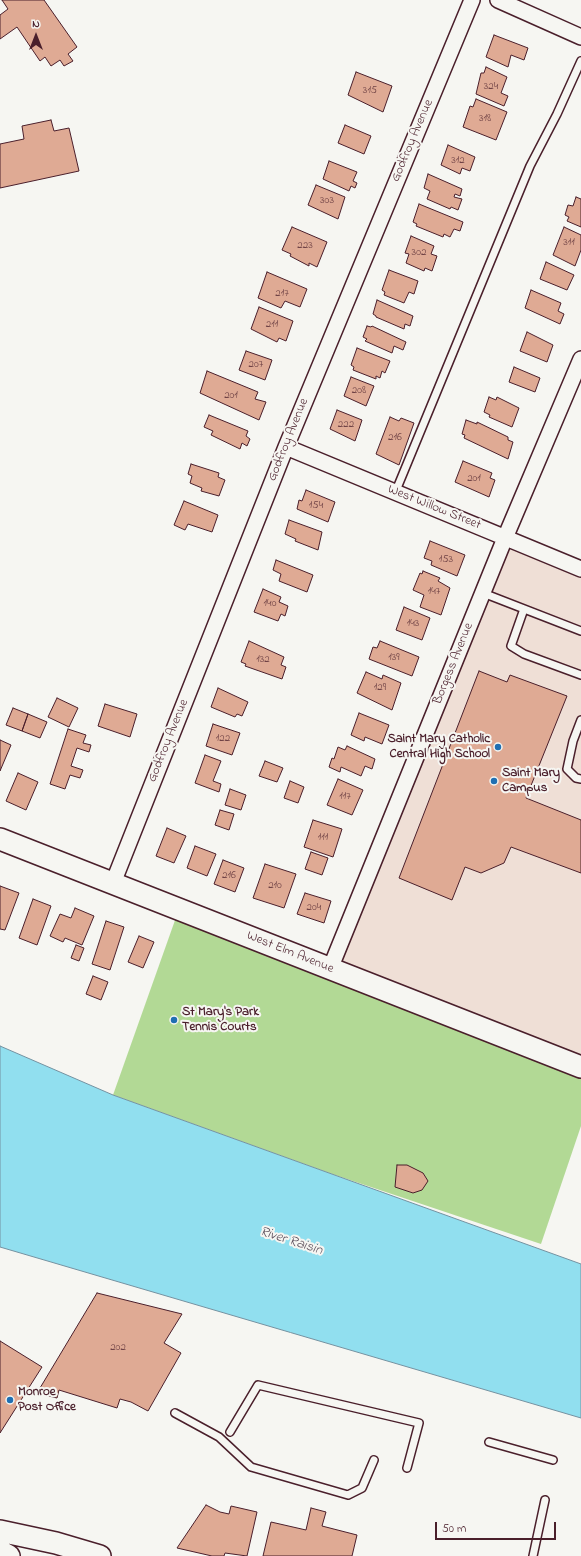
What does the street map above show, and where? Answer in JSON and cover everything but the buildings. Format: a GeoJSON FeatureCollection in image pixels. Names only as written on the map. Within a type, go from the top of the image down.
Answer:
{"type":"FeatureCollection","features":[{"type":"Feature","properties":{"kind":"street","name":"Godfroy Avenue"},"geometry":{"type":"LineString","coordinates":[[113,883],[286,447],[472,0]]}},
{"type":"Feature","properties":{"kind":"street"},"geometry":{"type":"LineString","coordinates":[[498,0],[581,37]]}},
{"type":"Feature","properties":{"kind":"street","name":"Borgess Avenue"},"geometry":{"type":"LineString","coordinates":[[330,969],[482,593],[581,359]]}},
{"type":"Feature","properties":{"kind":"street","name":"West Willow Street"},"geometry":{"type":"LineString","coordinates":[[286,447],[581,569]]}},
{"type":"Feature","properties":{"kind":"street","name":"West Elm Avenue"},"geometry":{"type":"LineString","coordinates":[[0,839],[581,1067]]}},
{"type":"Feature","properties":{"kind":"street"},"geometry":{"type":"LineString","coordinates":[[0,1531],[56,1543],[98,1555]]}},
{"type":"Feature","properties":{"kind":"street"},"geometry":{"type":"LineString","coordinates":[[0,1551],[9,1556]]}},
{"type":"Feature","properties":{"kind":"street"},"geometry":{"type":"LineString","coordinates":[[68,1556],[98,1555]]}},
{"type":"Feature","properties":{"kind":"lane"},"geometry":{"type":"LineString","coordinates":[[395,493],[530,166],[557,114],[581,61]]}},
{"type":"Feature","properties":{"kind":"lane"},"geometry":{"type":"LineString","coordinates":[[482,593],[581,631]]}},
{"type":"Feature","properties":{"kind":"lane"},"geometry":{"type":"LineString","coordinates":[[524,609],[511,646],[524,654],[581,675]]}},
{"type":"Feature","properties":{"kind":"lane"},"geometry":{"type":"LineString","coordinates":[[581,720],[573,741],[567,769],[576,778],[581,779]]}},
{"type":"Feature","properties":{"kind":"lane"},"geometry":{"type":"LineString","coordinates":[[230,1432],[258,1385],[418,1423],[407,1468]]}},
{"type":"Feature","properties":{"kind":"lane"},"geometry":{"type":"LineString","coordinates":[[175,1413],[219,1437],[251,1467],[348,1495],[362,1488],[374,1460]]}},
{"type":"Feature","properties":{"kind":"lane"},"geometry":{"type":"LineString","coordinates":[[489,1442],[553,1460]]}},
{"type":"Feature","properties":{"kind":"lane"},"geometry":{"type":"LineString","coordinates":[[533,1556],[545,1500]]}},
{"type":"Feature","properties":{"kind":"shaded area","name":"Saint Mary Campus"},"geometry":{"type":"Polygon","coordinates":[[[505,538],[581,569],[581,1066],[330,969],[505,538]]]}},
{"type":"Feature","properties":{"kind":"green space"},"geometry":{"type":"Polygon","coordinates":[[[179,909],[581,1067],[581,1126],[541,1244],[332,1174],[113,1095],[179,909]]]}},
{"type":"Feature","properties":{"kind":"water","name":"River Raisin"},"geometry":{"type":"Polygon","coordinates":[[[0,1046],[113,1095],[581,1264],[581,1418],[0,1247],[0,1046]]]}},
{"type":"Feature","properties":{"kind":"place","name":"Saint Mary Catholic Central High School"},"geometry":{"type":"Point","coordinates":[498,747]}},
{"type":"Feature","properties":{"kind":"place","name":"Saint Mary Campus"},"geometry":{"type":"Point","coordinates":[494,781]}},
{"type":"Feature","properties":{"kind":"place","name":"St Mary's Park Tennis Courts"},"geometry":{"type":"Point","coordinates":[174,1020]}},
{"type":"Feature","properties":{"kind":"place","name":"Monroe Post Office"},"geometry":{"type":"Point","coordinates":[10,1400]}}]}
